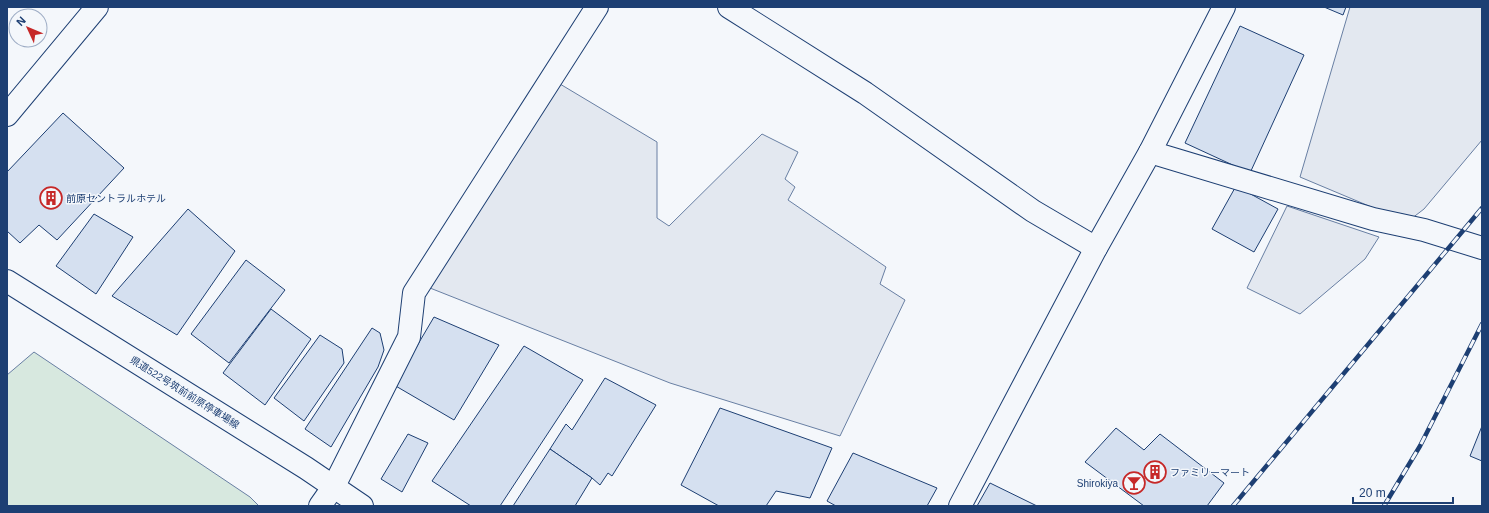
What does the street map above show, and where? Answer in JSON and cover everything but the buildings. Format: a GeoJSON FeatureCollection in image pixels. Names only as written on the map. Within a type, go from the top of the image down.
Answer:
{"type":"FeatureCollection","features":[{"type":"Feature","properties":{"kind":"main road"},"geometry":{"type":"LineString","coordinates":[[7,115],[97,7]]}},
{"type":"Feature","properties":{"kind":"main road"},"geometry":{"type":"LineString","coordinates":[[320,506],[336,496],[409,337],[414,293],[597,7]]}},
{"type":"Feature","properties":{"kind":"main road"},"geometry":{"type":"LineString","coordinates":[[729,7],[865,93],[1033,211],[1096,248]]}},
{"type":"Feature","properties":{"kind":"main road"},"geometry":{"type":"LineString","coordinates":[[960,506],[1096,248],[1150,152],[1224,7]]}},
{"type":"Feature","properties":{"kind":"main road"},"geometry":{"type":"LineString","coordinates":[[1150,152],[1373,219],[1424,230],[1482,248]]}},
{"type":"Feature","properties":{"kind":"main road","name":"県道522号筑前前原停車場線"},"geometry":{"type":"LineString","coordinates":[[7,281],[336,496],[362,506]]}},
{"type":"Feature","properties":{"kind":"shaded area"},"geometry":{"type":"Polygon","coordinates":[[[1350,7],[1482,7],[1482,140],[1424,209],[1407,222],[1300,177],[1350,7]]]}},
{"type":"Feature","properties":{"kind":"shaded area"},"geometry":{"type":"Polygon","coordinates":[[[560,84],[657,142],[657,218],[669,226],[762,134],[798,152],[785,179],[795,187],[788,200],[886,267],[880,284],[905,300],[840,436],[670,383],[430,288],[560,84]]]}},
{"type":"Feature","properties":{"kind":"shaded area"},"geometry":{"type":"Polygon","coordinates":[[[1287,206],[1379,237],[1365,259],[1300,314],[1247,288],[1287,206]]]}},
{"type":"Feature","properties":{"kind":"shaded area"},"geometry":{"type":"Polygon","coordinates":[[[34,352],[250,497],[259,506],[7,506],[7,375],[34,352]]]}},
{"type":"Feature","properties":{"kind":"railway"},"geometry":{"type":"LineString","coordinates":[[1233,506],[1482,208]]}},
{"type":"Feature","properties":{"kind":"railway"},"geometry":{"type":"LineString","coordinates":[[1384,506],[1420,446],[1482,324]]}},
{"type":"Feature","properties":{"kind":"place","name":"前原セントラルホテル"},"geometry":{"type":"Point","coordinates":[51,198]}},
{"type":"Feature","properties":{"kind":"place","name":"ファミリーマート"},"geometry":{"type":"Point","coordinates":[1155,472]}},
{"type":"Feature","properties":{"kind":"place","name":"Shirokiya"},"geometry":{"type":"Point","coordinates":[1134,483]}}]}
